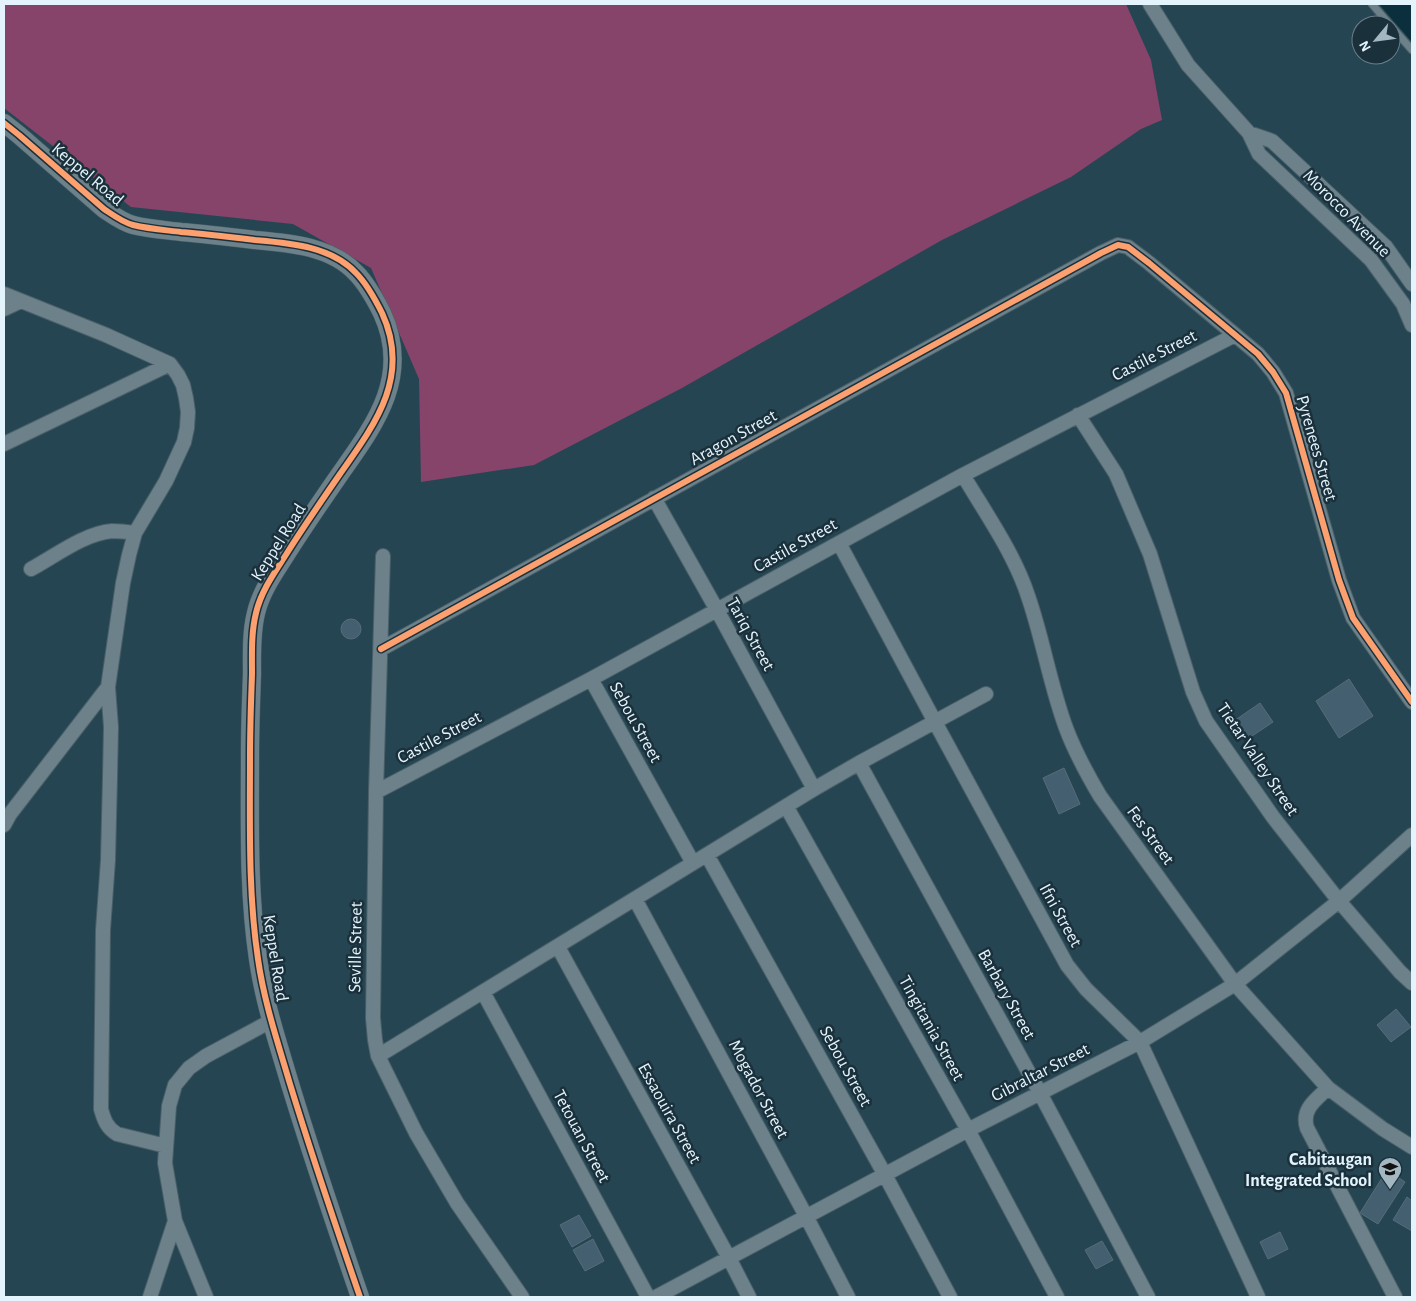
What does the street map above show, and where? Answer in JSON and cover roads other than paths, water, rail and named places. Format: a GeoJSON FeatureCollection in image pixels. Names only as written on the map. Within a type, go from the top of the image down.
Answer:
{"type":"FeatureCollection","features":[{"type":"Feature","properties":{"kind":"street","name":"Morocco Avenue"},"geometry":{"type":"LineString","coordinates":[[1150,4],[1188,66],[1248,133],[1259,154],[1371,260],[1404,304],[1412,325]]}},
{"type":"Feature","properties":{"kind":"street","name":"Keppel Road"},"geometry":{"type":"LineString","coordinates":[[4,123],[104,209],[131,225],[280,242],[308,247],[337,258],[355,271],[363,281],[377,303],[388,329],[393,365],[390,384],[383,405],[360,446],[308,520],[269,581],[260,601],[252,638],[250,845],[252,897],[258,963],[271,1021],[331,1214],[360,1297]]}},
{"type":"Feature","properties":{"kind":"street"},"geometry":{"type":"LineString","coordinates":[[1248,133],[1272,140],[1386,247],[1412,284]]}},
{"type":"Feature","properties":{"kind":"street","name":"Pyrenees Street"},"geometry":{"type":"LineString","coordinates":[[1101,252],[1118,245],[1128,247],[1150,263],[1235,335],[1263,360],[1273,372],[1286,394],[1339,580],[1352,618],[1412,702]]}},
{"type":"Feature","properties":{"kind":"street","name":"Aragon Street"},"geometry":{"type":"LineString","coordinates":[[381,649],[1101,252]]}},
{"type":"Feature","properties":{"kind":"street"},"geometry":{"type":"LineString","coordinates":[[4,294],[106,335],[170,364],[183,385],[186,398],[188,412],[184,442],[166,481],[135,533],[123,583],[108,687],[111,727],[108,860],[103,930],[101,1108],[106,1124],[111,1131],[166,1146]]}},
{"type":"Feature","properties":{"kind":"street"},"geometry":{"type":"LineString","coordinates":[[4,309],[21,301]]}},
{"type":"Feature","properties":{"kind":"street","name":"Castile Street"},"geometry":{"type":"LineString","coordinates":[[376,792],[591,679],[963,475],[1235,335]]}},
{"type":"Feature","properties":{"kind":"street"},"geometry":{"type":"LineString","coordinates":[[4,444],[170,364]]}},
{"type":"Feature","properties":{"kind":"street","name":"Tietar Valley Street"},"geometry":{"type":"LineString","coordinates":[[1078,415],[1116,474],[1150,554],[1193,692],[1206,721],[1274,817],[1339,901],[1400,972],[1412,983]]}},
{"type":"Feature","properties":{"kind":"street","name":"Fes Street"},"geometry":{"type":"LineString","coordinates":[[963,475],[1006,547],[1020,576],[1028,596],[1064,722],[1086,773],[1100,796],[1235,984],[1328,1088],[1383,1129],[1412,1147]]}},
{"type":"Feature","properties":{"kind":"street","name":"Tariq Street"},"geometry":{"type":"LineString","coordinates":[[654,498],[814,789]]}},
{"type":"Feature","properties":{"kind":"street"},"geometry":{"type":"LineString","coordinates":[[31,569],[94,535],[112,531],[135,533]]}},
{"type":"Feature","properties":{"kind":"street","name":"Ifni Street"},"geometry":{"type":"LineString","coordinates":[[839,542],[934,722],[1067,964],[1086,989],[1140,1042],[1258,1297]]}},
{"type":"Feature","properties":{"kind":"street","name":"Seville Street"},"geometry":{"type":"LineString","coordinates":[[384,556],[376,792],[373,1018],[375,1040],[378,1056],[411,1124],[475,1230],[522,1297]]}},
{"type":"Feature","properties":{"kind":"street","name":"Sebou Street"},"geometry":{"type":"LineString","coordinates":[[591,679],[693,863]]}},
{"type":"Feature","properties":{"kind":"street"},"geometry":{"type":"LineString","coordinates":[[4,825],[10,814],[108,687]]}},
{"type":"Feature","properties":{"kind":"street"},"geometry":{"type":"LineString","coordinates":[[378,1056],[814,789],[986,694]]}},
{"type":"Feature","properties":{"kind":"street","name":"Barbary Street"},"geometry":{"type":"LineString","coordinates":[[859,763],[1040,1093],[1148,1297]]}},
{"type":"Feature","properties":{"kind":"street","name":"Tingitania Street"},"geometry":{"type":"LineString","coordinates":[[786,806],[968,1130],[1057,1297]]}},
{"type":"Feature","properties":{"kind":"street","name":"Gibraltar Street"},"geometry":{"type":"LineString","coordinates":[[656,1297],[968,1130],[1140,1042],[1235,984],[1339,901],[1412,835]]}},
{"type":"Feature","properties":{"kind":"street","name":"Sebou Street"},"geometry":{"type":"LineString","coordinates":[[707,855],[886,1175],[950,1297]]}},
{"type":"Feature","properties":{"kind":"street","name":"Mogador Street"},"geometry":{"type":"LineString","coordinates":[[635,899],[848,1297]]}},
{"type":"Feature","properties":{"kind":"street","name":"Essaouira Street"},"geometry":{"type":"LineString","coordinates":[[558,947],[749,1297]]}},
{"type":"Feature","properties":{"kind":"street","name":"Tetouan Street"},"geometry":{"type":"LineString","coordinates":[[483,992],[648,1297]]}},
{"type":"Feature","properties":{"kind":"street"},"geometry":{"type":"LineString","coordinates":[[206,1297],[175,1220],[165,1163],[168,1106],[175,1085],[189,1068],[206,1056],[271,1021]]}},
{"type":"Feature","properties":{"kind":"street"},"geometry":{"type":"LineString","coordinates":[[1328,1088],[1306,1111],[1305,1122],[1395,1297]]}},
{"type":"Feature","properties":{"kind":"street"},"geometry":{"type":"LineString","coordinates":[[150,1297],[175,1220]]}},
{"type":"Feature","properties":{"kind":"lane"},"geometry":{"type":"LineString","coordinates":[[1372,4],[1382,15]]}},
{"type":"Feature","properties":{"kind":"lane"},"geometry":{"type":"LineString","coordinates":[[1401,37],[1412,50]]}},
{"type":"Feature","properties":{"kind":"water"},"geometry":{"type":"Polygon","coordinates":[[[1379,4],[1412,4],[1412,42],[1401,29],[1401,15],[1389,15],[1379,4]]]}},
{"type":"Feature","properties":{"kind":"place","name":"Cabitaugan Integrated School"},"geometry":{"type":"Point","coordinates":[1390,1190]}}]}
